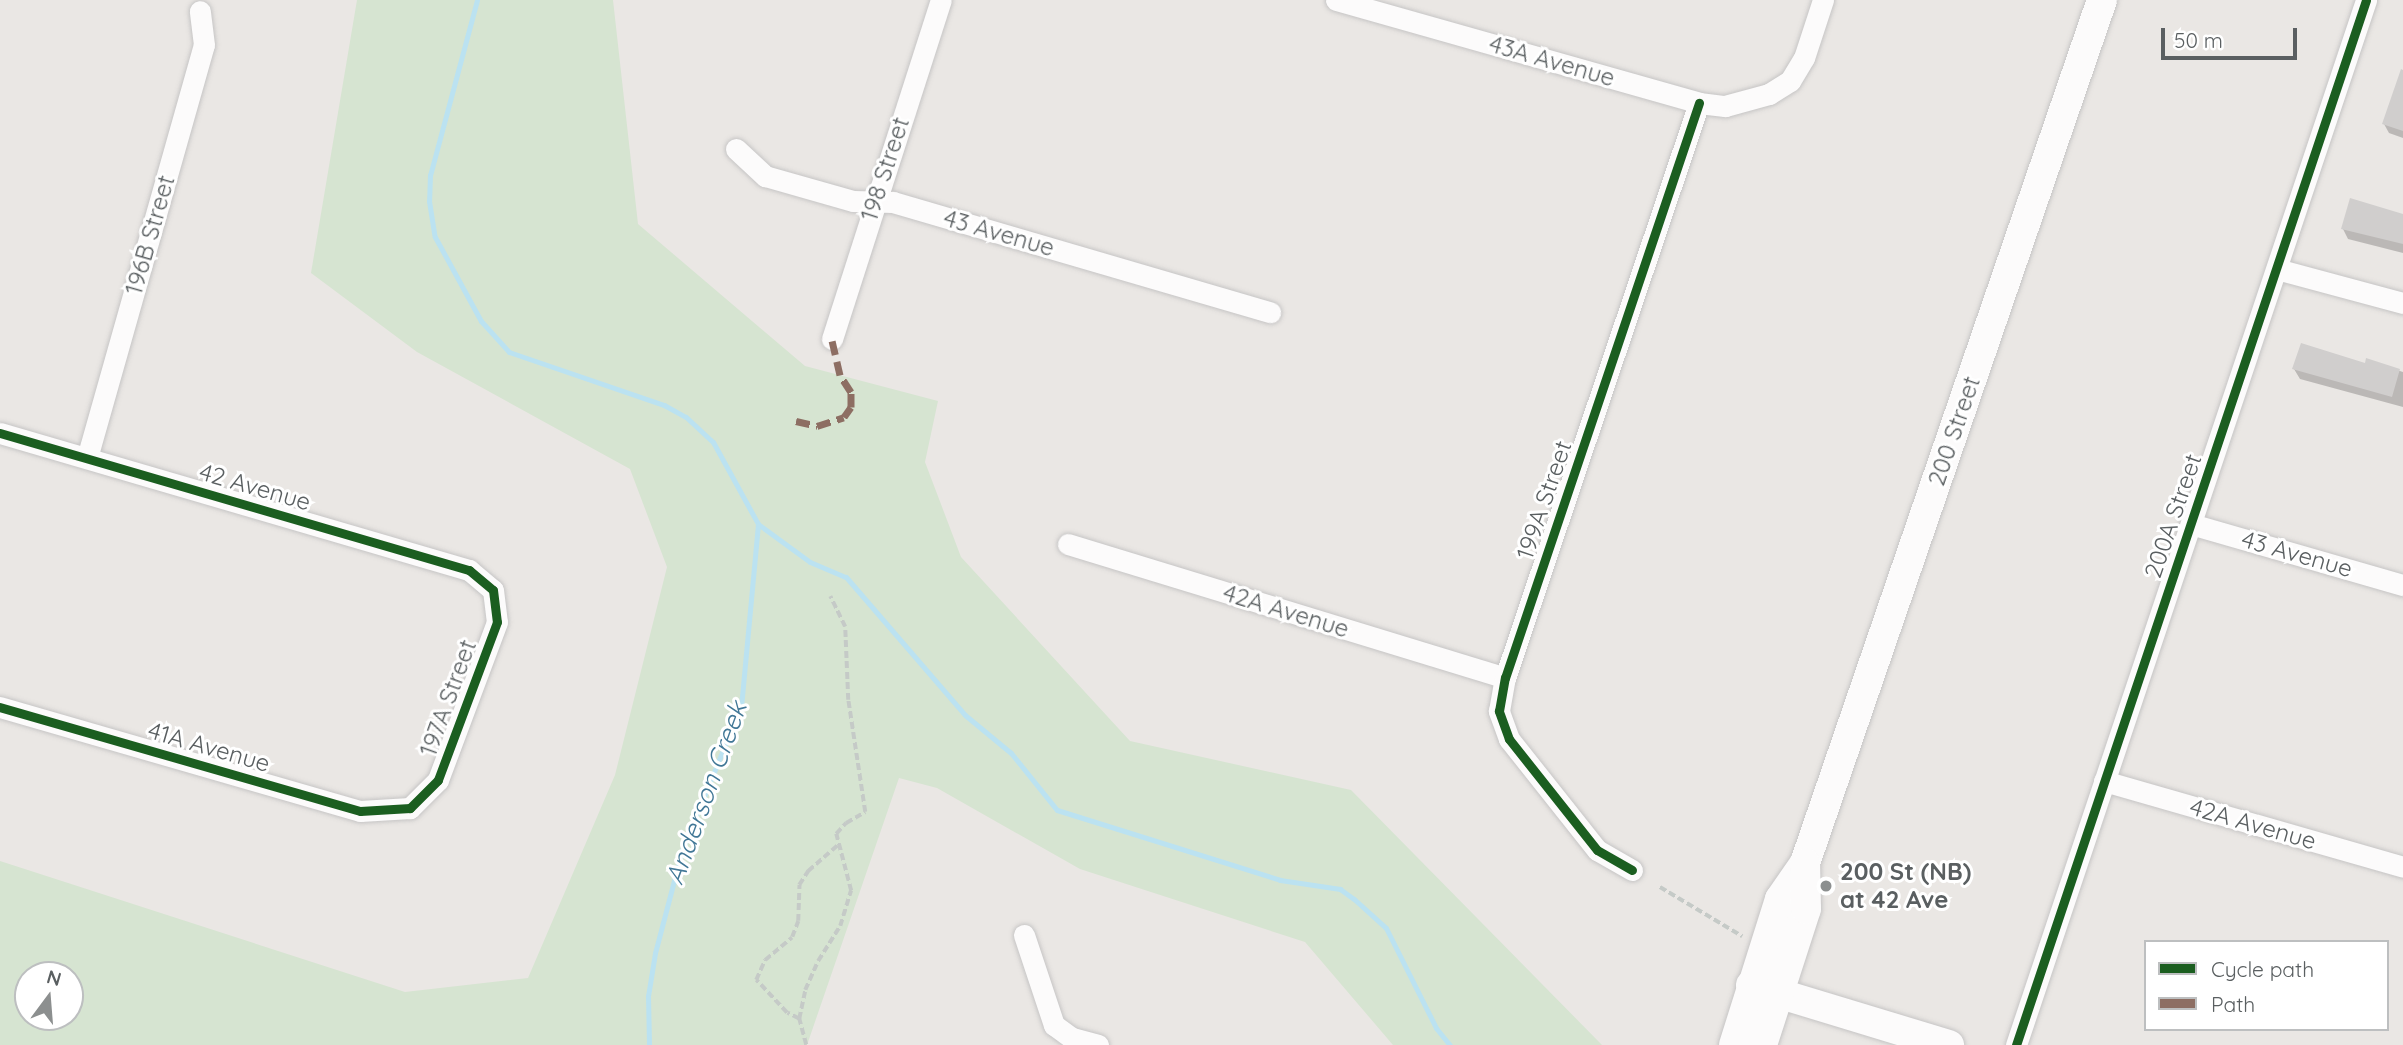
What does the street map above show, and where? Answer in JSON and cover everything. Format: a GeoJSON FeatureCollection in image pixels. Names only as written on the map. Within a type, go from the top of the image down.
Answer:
{"type":"FeatureCollection","features":[{"type":"Feature","properties":{"kind":"main road","name":"200 Street"},"geometry":{"type":"LineString","coordinates":[[1734,1045],[1807,909],[1805,863],[2102,0]]}},
{"type":"Feature","properties":{"kind":"main road","name":"200 Street"},"geometry":{"type":"LineString","coordinates":[[1762,1045],[1765,989]]}},
{"type":"Feature","properties":{"kind":"main road"},"geometry":{"type":"LineString","coordinates":[[1765,989],[1949,1045]]}},
{"type":"Feature","properties":{"kind":"street","name":"198 Street"},"geometry":{"type":"LineString","coordinates":[[832,339],[941,0]]}},
{"type":"Feature","properties":{"kind":"street","name":"43A Avenue"},"geometry":{"type":"LineString","coordinates":[[1336,0],[1699,103],[1725,106],[1769,94],[1790,81],[1804,58],[1823,0]]}},
{"type":"Feature","properties":{"kind":"street","name":"200A Street"},"geometry":{"type":"LineString","coordinates":[[2015,1045],[2366,0]]}},
{"type":"Feature","properties":{"kind":"street","name":"196B Street"},"geometry":{"type":"LineString","coordinates":[[87,458],[204,45],[200,11]]}},
{"type":"Feature","properties":{"kind":"street","name":"199A Street"},"geometry":{"type":"LineString","coordinates":[[1632,870],[1597,850],[1509,739],[1499,711],[1504,678],[1699,103]]}},
{"type":"Feature","properties":{"kind":"street","name":"43 Avenue"},"geometry":{"type":"LineString","coordinates":[[736,149],[765,176],[853,201],[893,202],[1270,312]]}},
{"type":"Feature","properties":{"kind":"street"},"geometry":{"type":"LineString","coordinates":[[2277,269],[2403,303]]}},
{"type":"Feature","properties":{"kind":"street","name":"42 Avenue"},"geometry":{"type":"LineString","coordinates":[[0,433],[469,570],[493,590]]}},
{"type":"Feature","properties":{"kind":"street","name":"43 Avenue"},"geometry":{"type":"LineString","coordinates":[[2191,524],[2403,585]]}},
{"type":"Feature","properties":{"kind":"street","name":"42A Avenue"},"geometry":{"type":"LineString","coordinates":[[1068,544],[1504,678]]}},
{"type":"Feature","properties":{"kind":"street","name":"197A Street"},"geometry":{"type":"LineString","coordinates":[[410,808],[438,780],[497,622],[493,590]]}},
{"type":"Feature","properties":{"kind":"street","name":"41A Avenue"},"geometry":{"type":"LineString","coordinates":[[0,707],[360,811],[410,808]]}},
{"type":"Feature","properties":{"kind":"street","name":"42A Avenue"},"geometry":{"type":"LineString","coordinates":[[2104,781],[2403,867]]}},
{"type":"Feature","properties":{"kind":"street"},"geometry":{"type":"LineString","coordinates":[[1024,935],[1054,1025],[1072,1038],[1098,1045]]}},
{"type":"Feature","properties":{"kind":"path"},"geometry":{"type":"LineString","coordinates":[[806,1045],[799,1019],[805,990],[818,961],[840,926],[851,891],[836,834],[846,823],[865,812],[848,700],[845,627],[830,596]]}},
{"type":"Feature","properties":{"kind":"path"},"geometry":{"type":"LineString","coordinates":[[799,1019],[787,1013],[756,980],[765,960],[792,937],[798,921],[799,885],[808,871],[839,844]]}},
{"type":"Feature","properties":{"kind":"path"},"geometry":{"type":"LineString","coordinates":[[1660,887],[1742,936]]}},
{"type":"Feature","properties":{"kind":"green space"},"geometry":{"type":"Polygon","coordinates":[[[357,0],[613,0],[638,224],[805,366],[938,401],[925,462],[961,557],[1130,741],[1351,790],[1602,1045],[1393,1045],[1305,942],[1080,869],[937,788],[899,778],[807,1045],[0,1045],[0,861],[405,992],[528,978],[615,775],[667,567],[630,469],[417,352],[311,273],[357,0]]]}},
{"type":"Feature","properties":{"kind":"building"},"geometry":{"type":"Polygon","coordinates":[[[2401,69],[2403,70],[2403,131],[2382,124],[2401,69]]]}},
{"type":"Feature","properties":{"kind":"building"},"geometry":{"type":"Polygon","coordinates":[[[2350,198],[2403,214],[2403,244],[2341,229],[2350,198]]]}},
{"type":"Feature","properties":{"kind":"building"},"geometry":{"type":"Polygon","coordinates":[[[2301,343],[2365,363],[2366,358],[2400,369],[2392,397],[2292,369],[2301,343]]]}},
{"type":"Feature","properties":{"kind":"waterway","name":"Anderson Creek"},"geometry":{"type":"LineString","coordinates":[[477,0],[430,175],[429,201],[435,237],[481,321],[509,352],[664,405],[686,417],[713,442],[758,524],[741,706],[682,850],[655,953],[648,996],[649,1045]]}},
{"type":"Feature","properties":{"kind":"waterway"},"geometry":{"type":"LineString","coordinates":[[758,524],[810,562],[846,577],[965,715],[1011,753],[1057,810],[1280,880],[1340,889],[1354,899],[1386,928],[1436,1028],[1450,1045]]}},
{"type":"Feature","properties":{"kind":"marked path"},"geometry":{"type":"LineString","coordinates":[[796,421],[817,426],[844,417],[851,407],[851,392],[840,375],[832,339]]}},
{"type":"Feature","properties":{"kind":"cycle path"},"geometry":{"type":"LineString","coordinates":[[2016,1045],[2366,0]]}},
{"type":"Feature","properties":{"kind":"cycle path"},"geometry":{"type":"LineString","coordinates":[[1632,870],[1597,850],[1509,739],[1499,711],[1505,678],[1699,103]]}},
{"type":"Feature","properties":{"kind":"cycle path"},"geometry":{"type":"LineString","coordinates":[[0,433],[469,570],[493,590],[497,622],[438,780],[410,808],[360,811],[0,707]]}},
{"type":"Feature","properties":{"kind":"place","name":"200 St (NB) at 42 Ave"},"geometry":{"type":"Point","coordinates":[1826,886]}}]}
